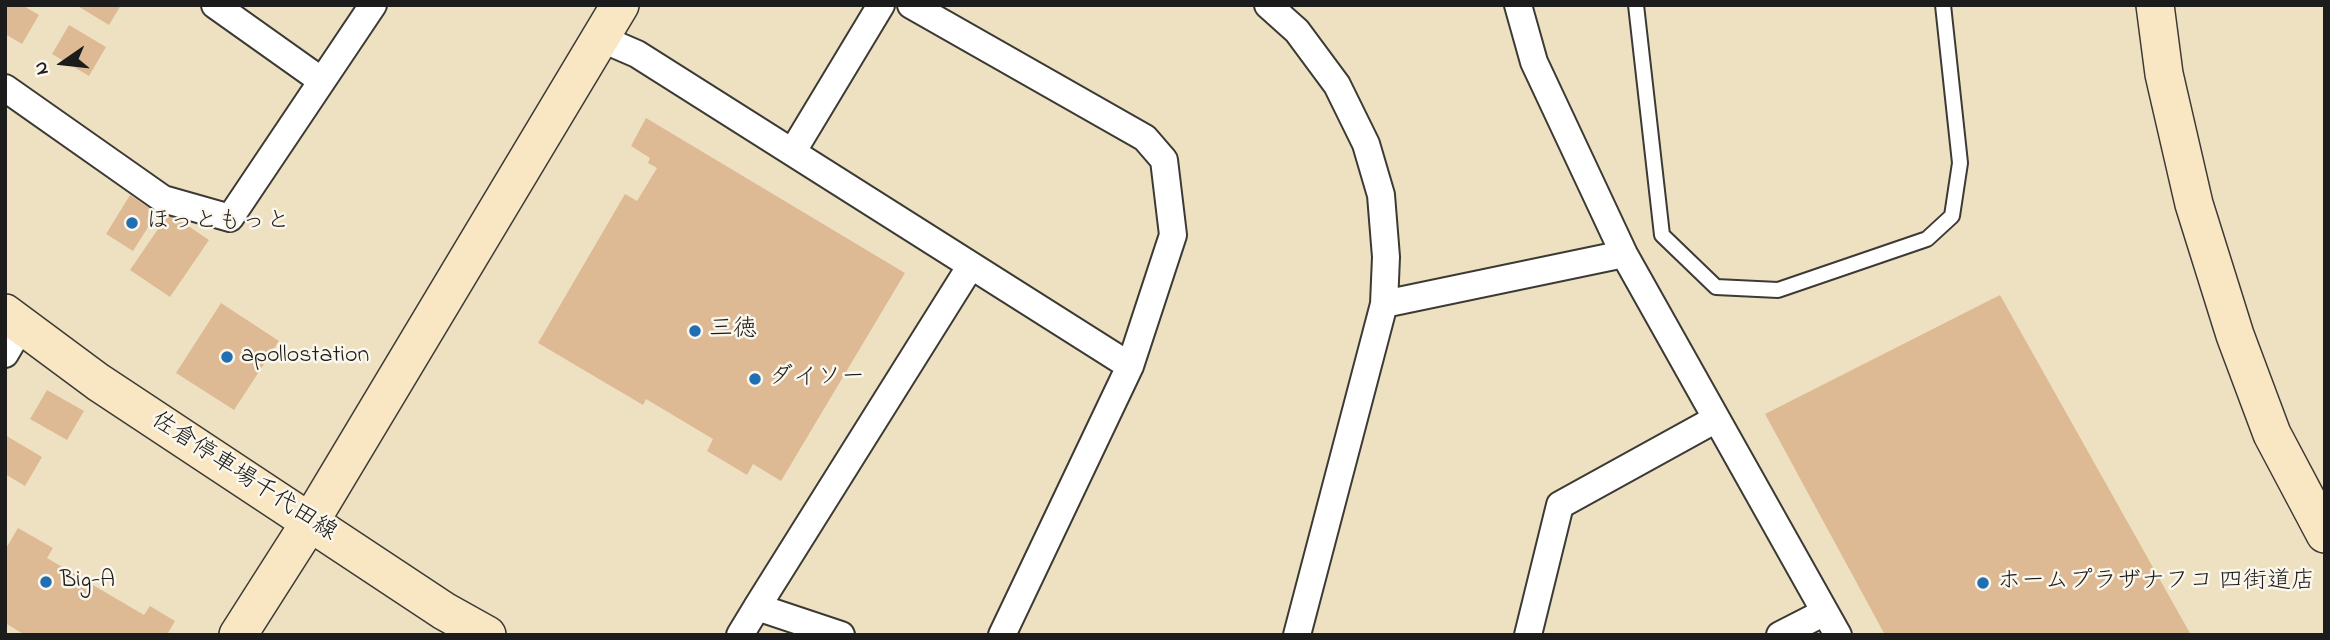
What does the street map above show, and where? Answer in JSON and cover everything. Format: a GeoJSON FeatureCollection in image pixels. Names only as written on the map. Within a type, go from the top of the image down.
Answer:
{"type":"FeatureCollection","features":[{"type":"Feature","properties":{"kind":"street"},"geometry":{"type":"LineString","coordinates":[[215,5],[322,81]]}},
{"type":"Feature","properties":{"kind":"street"},"geometry":{"type":"LineString","coordinates":[[5,88],[163,199],[230,218],[373,5]]}},
{"type":"Feature","properties":{"kind":"street"},"geometry":{"type":"LineString","coordinates":[[238,635],[310,522],[620,5]]}},
{"type":"Feature","properties":{"kind":"street"},"geometry":{"type":"LineString","coordinates":[[793,151],[881,5]]}},
{"type":"Feature","properties":{"kind":"street"},"geometry":{"type":"LineString","coordinates":[[911,5],[1145,138],[1164,160],[1173,235],[1130,366],[1002,635]]}},
{"type":"Feature","properties":{"kind":"street"},"geometry":{"type":"LineString","coordinates":[[1268,5],[1297,32],[1337,85],[1366,144],[1381,195],[1386,257],[1384,304],[1297,635]]}},
{"type":"Feature","properties":{"kind":"street"},"geometry":{"type":"LineString","coordinates":[[1518,5],[1534,62],[1623,254],[1831,623],[1780,635]]}},
{"type":"Feature","properties":{"kind":"street"},"geometry":{"type":"LineString","coordinates":[[2155,5],[2164,74],[2194,204],[2235,335],[2272,434],[2325,534]]}},
{"type":"Feature","properties":{"kind":"street"},"geometry":{"type":"LineString","coordinates":[[600,37],[638,54],[1130,366]]}},
{"type":"Feature","properties":{"kind":"street"},"geometry":{"type":"LineString","coordinates":[[1384,304],[1623,254]]}},
{"type":"Feature","properties":{"kind":"street"},"geometry":{"type":"LineString","coordinates":[[740,635],[970,267]]}},
{"type":"Feature","properties":{"kind":"street","name":"佐倉停車場千代田線"},"geometry":{"type":"LineString","coordinates":[[11,331],[98,382],[444,611],[487,635]]}},
{"type":"Feature","properties":{"kind":"street"},"geometry":{"type":"LineString","coordinates":[[1528,635],[1560,505],[1716,419]]}},
{"type":"Feature","properties":{"kind":"street"},"geometry":{"type":"LineString","coordinates":[[757,607],[841,635]]}},
{"type":"Feature","properties":{"kind":"lane"},"geometry":{"type":"LineString","coordinates":[[1636,5],[1662,235],[1716,287],[1778,290],[1927,239],[1952,216],[1960,163],[1943,5]]}},
{"type":"Feature","properties":{"kind":"building"},"geometry":{"type":"Polygon","coordinates":[[[5,5],[22,5],[39,15],[22,44],[5,34],[5,5]]]}},
{"type":"Feature","properties":{"kind":"building"},"geometry":{"type":"Polygon","coordinates":[[[76,5],[121,5],[109,25],[76,5]]]}},
{"type":"Feature","properties":{"kind":"building"},"geometry":{"type":"Polygon","coordinates":[[[69,25],[106,47],[89,76],[52,54],[69,25]]]}},
{"type":"Feature","properties":{"kind":"building"},"geometry":{"type":"Polygon","coordinates":[[[646,118],[905,273],[781,481],[753,464],[747,475],[707,451],[713,439],[646,399],[643,405],[538,343],[625,194],[637,201],[657,168],[648,163],[650,158],[631,146],[646,118]]]}},
{"type":"Feature","properties":{"kind":"building","name":"ほっともっと"},"geometry":{"type":"Polygon","coordinates":[[[130,195],[157,213],[133,251],[106,234],[130,195]]]}},
{"type":"Feature","properties":{"kind":"building"},"geometry":{"type":"Polygon","coordinates":[[[169,213],[209,240],[170,297],[130,270],[169,213]]]}},
{"type":"Feature","properties":{"kind":"building"},"geometry":{"type":"Polygon","coordinates":[[[2000,295],[2191,635],[1885,635],[1765,414],[2000,295]]]}},
{"type":"Feature","properties":{"kind":"building"},"geometry":{"type":"Polygon","coordinates":[[[221,303],[279,341],[234,410],[176,373],[221,303]]]}},
{"type":"Feature","properties":{"kind":"building"},"geometry":{"type":"Polygon","coordinates":[[[47,390],[84,411],[67,440],[30,419],[47,390]]]}},
{"type":"Feature","properties":{"kind":"building"},"geometry":{"type":"Polygon","coordinates":[[[5,435],[42,457],[25,486],[5,474],[5,435]]]}},
{"type":"Feature","properties":{"kind":"building","name":"Big-A"},"geometry":{"type":"Polygon","coordinates":[[[18,528],[53,548],[47,558],[144,615],[150,606],[175,621],[167,635],[25,635],[5,623],[5,550],[18,528]]]}},
{"type":"Feature","properties":{"kind":"place","name":"ほっともっと"},"geometry":{"type":"Point","coordinates":[132,223]}},
{"type":"Feature","properties":{"kind":"place","name":"三徳"},"geometry":{"type":"Point","coordinates":[695,331]}},
{"type":"Feature","properties":{"kind":"place","name":"apollostation"},"geometry":{"type":"Point","coordinates":[227,357]}},
{"type":"Feature","properties":{"kind":"place","name":"ダイソー"},"geometry":{"type":"Point","coordinates":[755,379]}},
{"type":"Feature","properties":{"kind":"place","name":"Big-A"},"geometry":{"type":"Point","coordinates":[46,582]}},
{"type":"Feature","properties":{"kind":"place","name":"ホームプラザナフコ 四街道店"},"geometry":{"type":"Point","coordinates":[1983,583]}}]}
